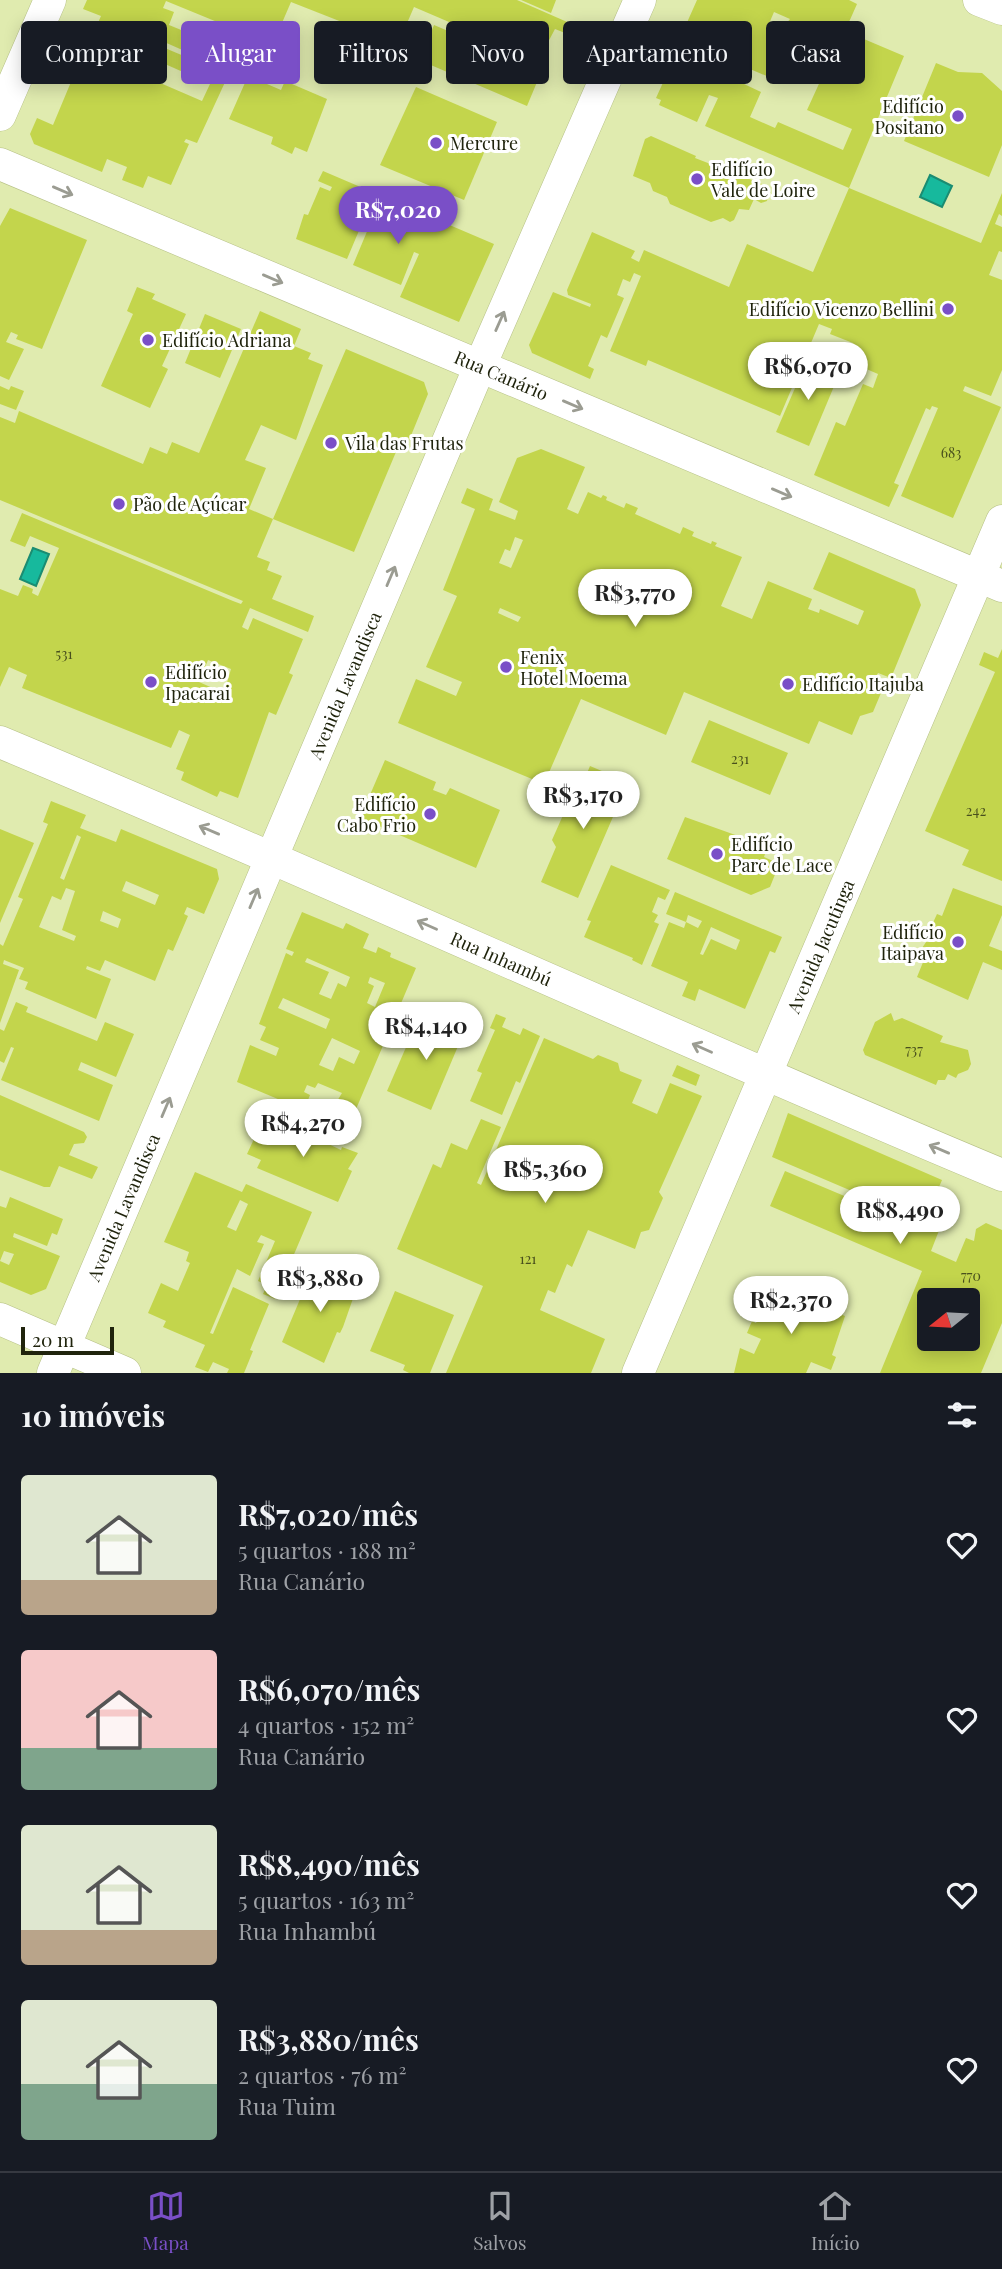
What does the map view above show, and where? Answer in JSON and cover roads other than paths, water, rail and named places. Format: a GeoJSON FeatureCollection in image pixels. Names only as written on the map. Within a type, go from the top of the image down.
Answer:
{"type":"FeatureCollection","features":[{"type":"Feature","properties":{"kind":"street"},"geometry":{"type":"LineString","coordinates":[[0,116],[50,0]]}},
{"type":"Feature","properties":{"kind":"street","name":"Avenida Lavandisca"},"geometry":{"type":"LineString","coordinates":[[59,1360],[480,366],[640,0]]}},
{"type":"Feature","properties":{"kind":"street"},"geometry":{"type":"LineString","coordinates":[[979,0],[1002,9]]}},
{"type":"Feature","properties":{"kind":"street","name":"Rua Canário"},"geometry":{"type":"LineString","coordinates":[[0,164],[990,581]]}},
{"type":"Feature","properties":{"kind":"street","name":"Avenida Jacutinga"},"geometry":{"type":"LineString","coordinates":[[638,1373],[764,1076],[990,581],[1002,521]]}},
{"type":"Feature","properties":{"kind":"street","name":"Rua Inhambú"},"geometry":{"type":"LineString","coordinates":[[0,742],[272,856],[764,1076],[1002,1175]]}},
{"type":"Feature","properties":{"kind":"street"},"geometry":{"type":"LineString","coordinates":[[0,1319],[59,1360],[125,1373]]}},
{"type":"Feature","properties":{"kind":"water"},"geometry":{"type":"Polygon","coordinates":[[[930,175],[952,186],[942,207],[920,197],[930,175]]]}},
{"type":"Feature","properties":{"kind":"water"},"geometry":{"type":"Polygon","coordinates":[[[33,548],[49,554],[36,586],[20,579],[33,548]]]}},
{"type":"Feature","properties":{"kind":"place","name":"Edifício Positano"},"geometry":{"type":"Point","coordinates":[958,116]}},
{"type":"Feature","properties":{"kind":"place","name":"Mercure"},"geometry":{"type":"Point","coordinates":[436,143]}},
{"type":"Feature","properties":{"kind":"place","name":"Edifício Vale de Loire"},"geometry":{"type":"Point","coordinates":[697,179]}},
{"type":"Feature","properties":{"kind":"place","name":"Edifício Vicenzo Bellini"},"geometry":{"type":"Point","coordinates":[948,309]}},
{"type":"Feature","properties":{"kind":"place","name":"Edifício Adriana"},"geometry":{"type":"Point","coordinates":[148,340]}},
{"type":"Feature","properties":{"kind":"place","name":"Vila das Frutas"},"geometry":{"type":"Point","coordinates":[331,443]}},
{"type":"Feature","properties":{"kind":"place","name":"Pão de Açúcar"},"geometry":{"type":"Point","coordinates":[119,504]}},
{"type":"Feature","properties":{"kind":"place","name":"Fenix Hotel Moema"},"geometry":{"type":"Point","coordinates":[506,667]}},
{"type":"Feature","properties":{"kind":"place","name":"Edifício Ipacarai"},"geometry":{"type":"Point","coordinates":[151,682]}},
{"type":"Feature","properties":{"kind":"place","name":"Edifício Itajuba"},"geometry":{"type":"Point","coordinates":[788,684]}},
{"type":"Feature","properties":{"kind":"place","name":"Edifício Cabo Frio"},"geometry":{"type":"Point","coordinates":[430,814]}},
{"type":"Feature","properties":{"kind":"place","name":"Edifício Parc de Lace"},"geometry":{"type":"Point","coordinates":[717,854]}},
{"type":"Feature","properties":{"kind":"place","name":"Edifício Itaipava"},"geometry":{"type":"Point","coordinates":[958,942]}}]}
